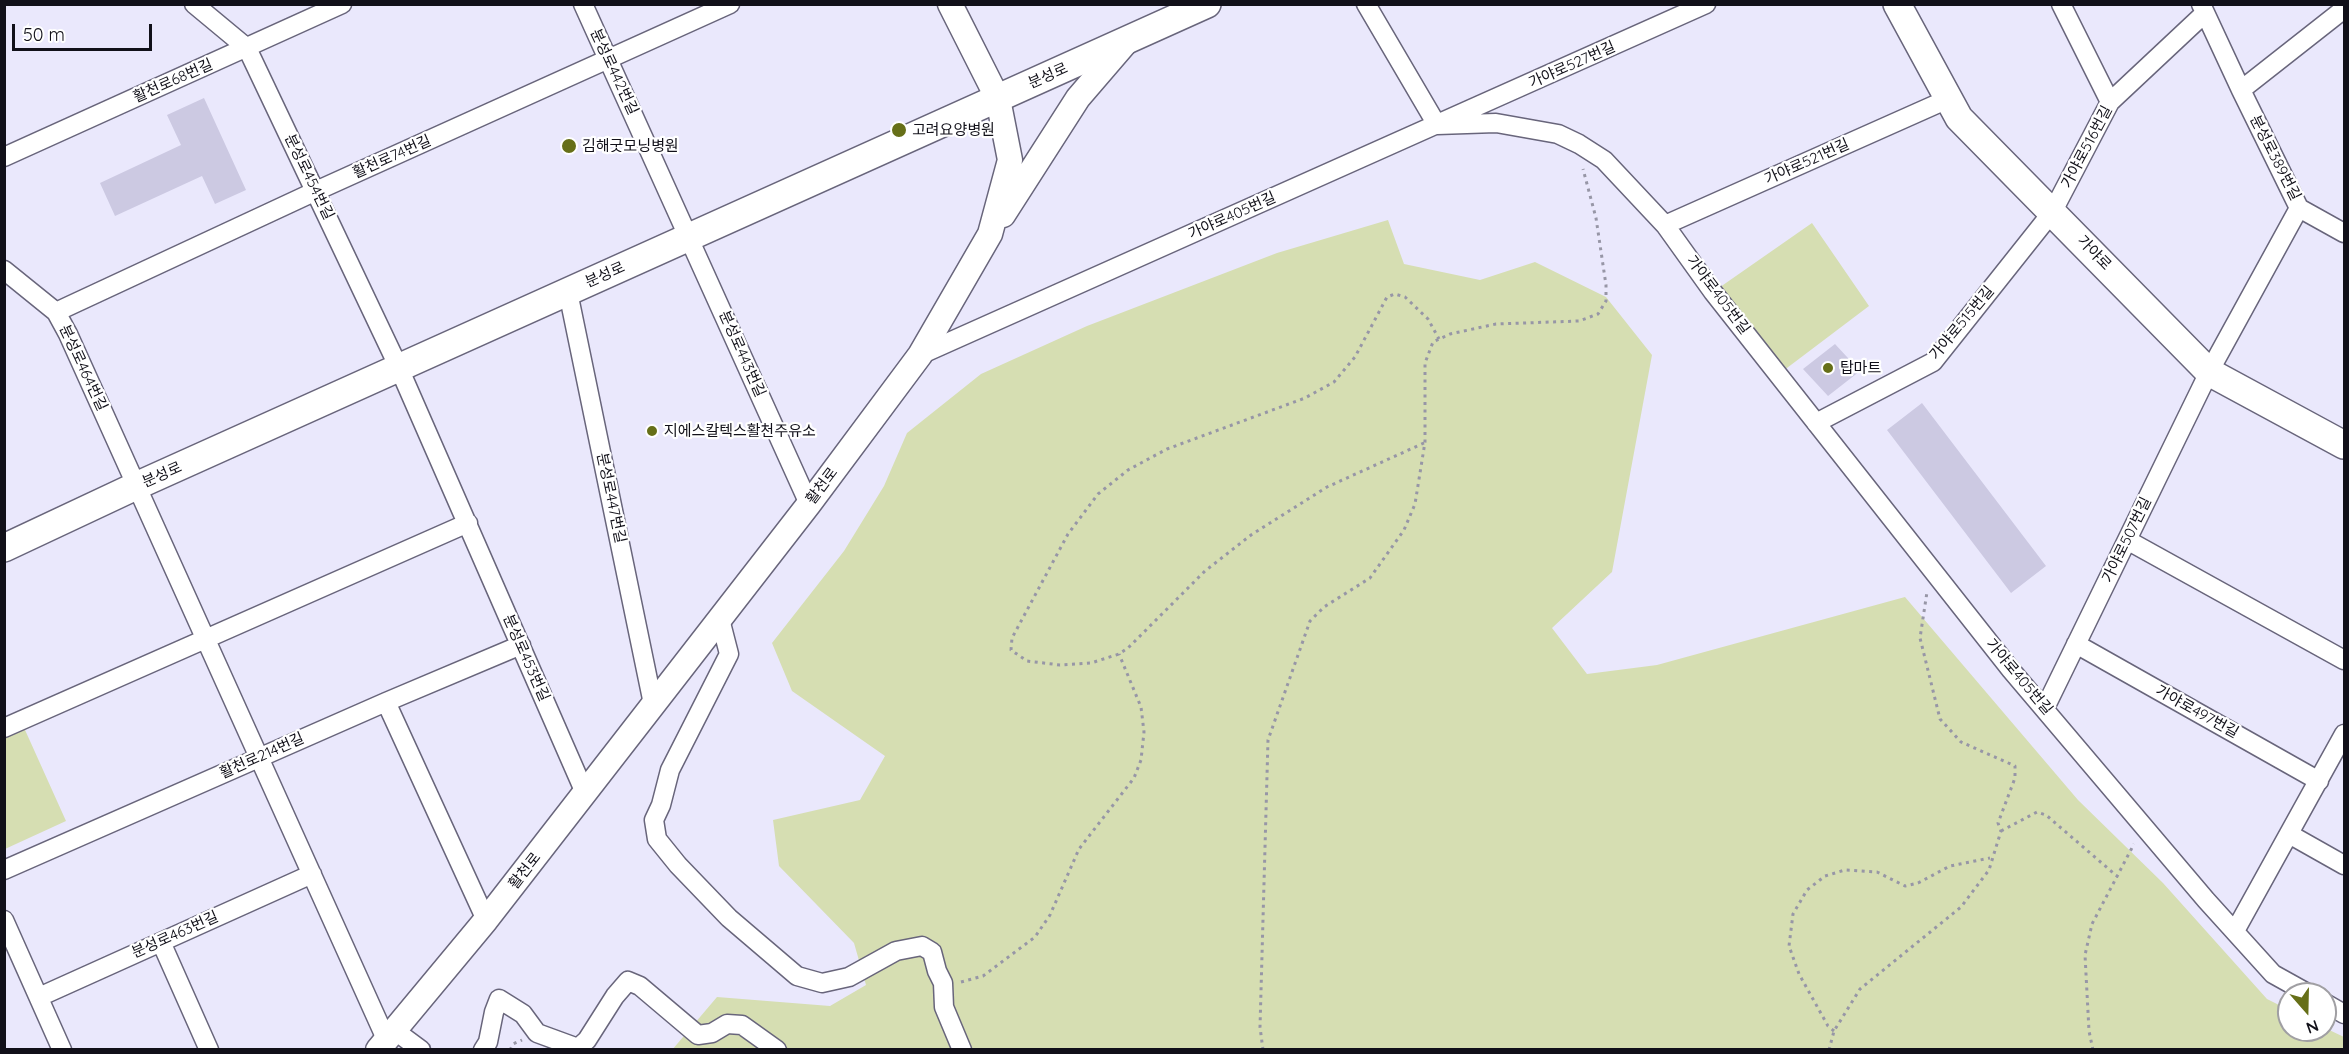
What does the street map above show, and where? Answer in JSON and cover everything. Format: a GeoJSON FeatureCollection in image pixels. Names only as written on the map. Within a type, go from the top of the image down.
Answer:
{"type":"FeatureCollection","features":[{"type":"Feature","properties":{"kind":"main road","name":"분성로"},"geometry":{"type":"LineString","coordinates":[[4,548],[136,486],[1128,40],[1172,11],[1207,4]]}},
{"type":"Feature","properties":{"kind":"main road","name":"가야로"},"geometry":{"type":"LineString","coordinates":[[1897,4],[1959,118],[2209,372],[2344,445]]}},
{"type":"Feature","properties":{"kind":"street","name":"분성로454번길"},"geometry":{"type":"LineString","coordinates":[[194,4],[247,48],[399,368]]}},
{"type":"Feature","properties":{"kind":"street","name":"활천로68번길"},"geometry":{"type":"LineString","coordinates":[[4,157],[342,4]]}},
{"type":"Feature","properties":{"kind":"street","name":"분성로442번길"},"geometry":{"type":"LineString","coordinates":[[583,4],[689,237]]}},
{"type":"Feature","properties":{"kind":"street","name":"활천로74번길"},"geometry":{"type":"LineString","coordinates":[[56,312],[316,191],[730,4]]}},
{"type":"Feature","properties":{"kind":"street"},"geometry":{"type":"LineString","coordinates":[[1366,4],[1437,125]]}},
{"type":"Feature","properties":{"kind":"street","name":"가야로527번길"},"geometry":{"type":"LineString","coordinates":[[1437,125],[1706,4]]}},
{"type":"Feature","properties":{"kind":"street"},"geometry":{"type":"LineString","coordinates":[[2061,4],[2110,102]]}},
{"type":"Feature","properties":{"kind":"street","name":"활천로"},"geometry":{"type":"LineString","coordinates":[[386,1040],[486,920],[809,504],[920,355],[990,234],[1010,160],[998,99],[955,7]]}},
{"type":"Feature","properties":{"kind":"street","name":"가야로516번길"},"geometry":{"type":"LineString","coordinates":[[2053,211],[2110,102],[2203,9]]}},
{"type":"Feature","properties":{"kind":"street","name":"분성로389번길"},"geometry":{"type":"LineString","coordinates":[[2203,9],[2299,207],[2209,372]]}},
{"type":"Feature","properties":{"kind":"street"},"geometry":{"type":"LineString","coordinates":[[2241,90],[2344,9]]}},
{"type":"Feature","properties":{"kind":"street"},"geometry":{"type":"LineString","coordinates":[[990,234],[1078,98],[1128,40]]}},
{"type":"Feature","properties":{"kind":"street","name":"가야로521번길"},"geometry":{"type":"LineString","coordinates":[[1665,225],[1948,99]]}},
{"type":"Feature","properties":{"kind":"street","name":"가야로405번길"},"geometry":{"type":"LineString","coordinates":[[920,355],[1437,125],[1496,123],[1558,134],[1604,160],[1665,225],[1713,292],[2011,670],[2273,974],[2287,982]]}},
{"type":"Feature","properties":{"kind":"street"},"geometry":{"type":"LineString","coordinates":[[2299,207],[2344,233]]}},
{"type":"Feature","properties":{"kind":"street","name":"가야로515번길"},"geometry":{"type":"LineString","coordinates":[[1816,423],[1933,362],[2053,211]]}},
{"type":"Feature","properties":{"kind":"street","name":"분성로443번길"},"geometry":{"type":"LineString","coordinates":[[689,237],[809,504]]}},
{"type":"Feature","properties":{"kind":"street","name":"분성로464번길"},"geometry":{"type":"LineString","coordinates":[[4,270],[56,312],[136,486]]}},
{"type":"Feature","properties":{"kind":"street","name":"분성로447번길"},"geometry":{"type":"LineString","coordinates":[[568,292],[653,704]]}},
{"type":"Feature","properties":{"kind":"street","name":"분성로453번길"},"geometry":{"type":"LineString","coordinates":[[399,368],[585,793]]}},
{"type":"Feature","properties":{"kind":"street","name":"가야로507번길"},"geometry":{"type":"LineString","coordinates":[[2045,708],[2209,372]]}},
{"type":"Feature","properties":{"kind":"street"},"geometry":{"type":"LineString","coordinates":[[136,486],[386,1040],[421,1050]]}},
{"type":"Feature","properties":{"kind":"street"},"geometry":{"type":"LineString","coordinates":[[4,728],[468,523]]}},
{"type":"Feature","properties":{"kind":"street"},"geometry":{"type":"LineString","coordinates":[[2127,540],[2344,660]]}},
{"type":"Feature","properties":{"kind":"street"},"geometry":{"type":"LineString","coordinates":[[720,619],[729,654],[670,770],[654,820],[657,839],[678,866],[729,918],[797,976],[822,983],[849,977],[896,951],[922,946],[932,952],[943,983],[944,1007],[962,1050]]}},
{"type":"Feature","properties":{"kind":"street","name":"가야로497번길"},"geometry":{"type":"LineString","coordinates":[[2076,644],[2319,780]]}},
{"type":"Feature","properties":{"kind":"street","name":"활천로214번길"},"geometry":{"type":"LineString","coordinates":[[4,870],[259,757],[521,645]]}},
{"type":"Feature","properties":{"kind":"street"},"geometry":{"type":"LineString","coordinates":[[386,702],[486,920]]}},
{"type":"Feature","properties":{"kind":"street"},"geometry":{"type":"LineString","coordinates":[[2235,931],[2344,734]]}},
{"type":"Feature","properties":{"kind":"street"},"geometry":{"type":"LineString","coordinates":[[2289,834],[2344,865]]}},
{"type":"Feature","properties":{"kind":"street","name":"분성로463번길"},"geometry":{"type":"LineString","coordinates":[[39,997],[312,874]]}},
{"type":"Feature","properties":{"kind":"street"},"geometry":{"type":"LineString","coordinates":[[4,920],[62,1050]]}},
{"type":"Feature","properties":{"kind":"street"},"geometry":{"type":"LineString","coordinates":[[161,942],[209,1050]]}},
{"type":"Feature","properties":{"kind":"street"},"geometry":{"type":"LineString","coordinates":[[483,1050],[488,1042],[494,1012],[500,999],[523,1014],[537,1034],[578,1048],[587,1040],[615,996],[628,981],[640,986],[698,1035],[712,1034],[727,1024],[742,1025],[777,1050]]}},
{"type":"Feature","properties":{"kind":"path"},"geometry":{"type":"LineString","coordinates":[[1263,1050],[1260,1027],[1268,740],[1310,621],[1324,607],[1370,578],[1404,530],[1415,504],[1425,442],[1425,363],[1433,342],[1450,334],[1496,324],[1579,321],[1598,314],[1605,300],[1606,285],[1596,218],[1579,154],[1579,144]]}},
{"type":"Feature","properties":{"kind":"path"},"geometry":{"type":"LineString","coordinates":[[1425,442],[1327,488],[1251,535],[1205,571],[1128,648],[1119,654],[1091,663],[1060,665],[1027,661],[1011,650],[1012,638],[1068,534],[1098,494],[1128,470],[1167,449],[1305,398],[1334,382],[1355,357],[1387,297],[1395,294],[1405,297],[1428,319],[1440,339]]}},
{"type":"Feature","properties":{"kind":"path"},"geometry":{"type":"LineString","coordinates":[[1935,574],[1926,595],[1920,638],[1940,719],[1961,742],[2015,766],[2015,778],[1998,824],[2001,831]]}},
{"type":"Feature","properties":{"kind":"path"},"geometry":{"type":"LineString","coordinates":[[943,983],[961,982],[983,976],[1035,937],[1050,915],[1079,849],[1134,778],[1142,760],[1144,732],[1141,707],[1119,654]]}},
{"type":"Feature","properties":{"kind":"path"},"geometry":{"type":"LineString","coordinates":[[1829,1050],[1834,1031],[1860,989],[1961,907],[1989,870],[2001,831],[2037,812],[2046,815],[2118,877]]}},
{"type":"Feature","properties":{"kind":"path"},"geometry":{"type":"LineString","coordinates":[[2093,1050],[2089,1031],[2085,955],[2092,924],[2118,877],[2143,824]]}},
{"type":"Feature","properties":{"kind":"path"},"geometry":{"type":"LineString","coordinates":[[1834,1031],[1828,1026],[1799,974],[1789,946],[1793,914],[1807,890],[1825,876],[1845,870],[1877,872],[1905,886],[1918,883],[1950,866],[1991,858]]}},
{"type":"Feature","properties":{"kind":"green space"},"geometry":{"type":"Polygon","coordinates":[[[1388,220],[1404,264],[1480,280],[1535,262],[1606,297],[1652,355],[1612,572],[1552,628],[1587,674],[1657,665],[1905,597],[2078,800],[2163,883],[2267,999],[2277,1004],[2277,1042],[2337,1042],[2337,1034],[2344,1037],[2344,1050],[672,1050],[717,997],[830,1006],[866,985],[854,943],[779,866],[773,820],[860,800],[885,756],[792,691],[772,643],[844,551],[884,486],[907,433],[981,374],[1087,326],[1277,253],[1388,220]]]}},
{"type":"Feature","properties":{"kind":"green space"},"geometry":{"type":"Polygon","coordinates":[[[1812,223],[1869,306],[1779,374],[1713,292],[1812,223]]]}},
{"type":"Feature","properties":{"kind":"green space"},"geometry":{"type":"Polygon","coordinates":[[[21,721],[66,821],[5,849],[4,728],[21,721]]]}},
{"type":"Feature","properties":{"kind":"building"},"geometry":{"type":"Polygon","coordinates":[[[204,98],[246,190],[215,204],[202,176],[115,216],[100,183],[181,145],[167,115],[204,98]]]}},
{"type":"Feature","properties":{"kind":"building"},"geometry":{"type":"Polygon","coordinates":[[[1835,344],[1860,371],[1828,396],[1803,369],[1835,344]]]}},
{"type":"Feature","properties":{"kind":"building"},"geometry":{"type":"Polygon","coordinates":[[[1922,403],[2046,566],[2011,593],[1887,430],[1922,403]]]}},
{"type":"Feature","properties":{"kind":"place","name":"고려요양병원"},"geometry":{"type":"Point","coordinates":[899,130]}},
{"type":"Feature","properties":{"kind":"place","name":"김해굿모닝병원"},"geometry":{"type":"Point","coordinates":[569,146]}},
{"type":"Feature","properties":{"kind":"place","name":"탑마트"},"geometry":{"type":"Point","coordinates":[1828,368]}},
{"type":"Feature","properties":{"kind":"place","name":"지에스칼텍스활천주유소"},"geometry":{"type":"Point","coordinates":[652,431]}}]}
